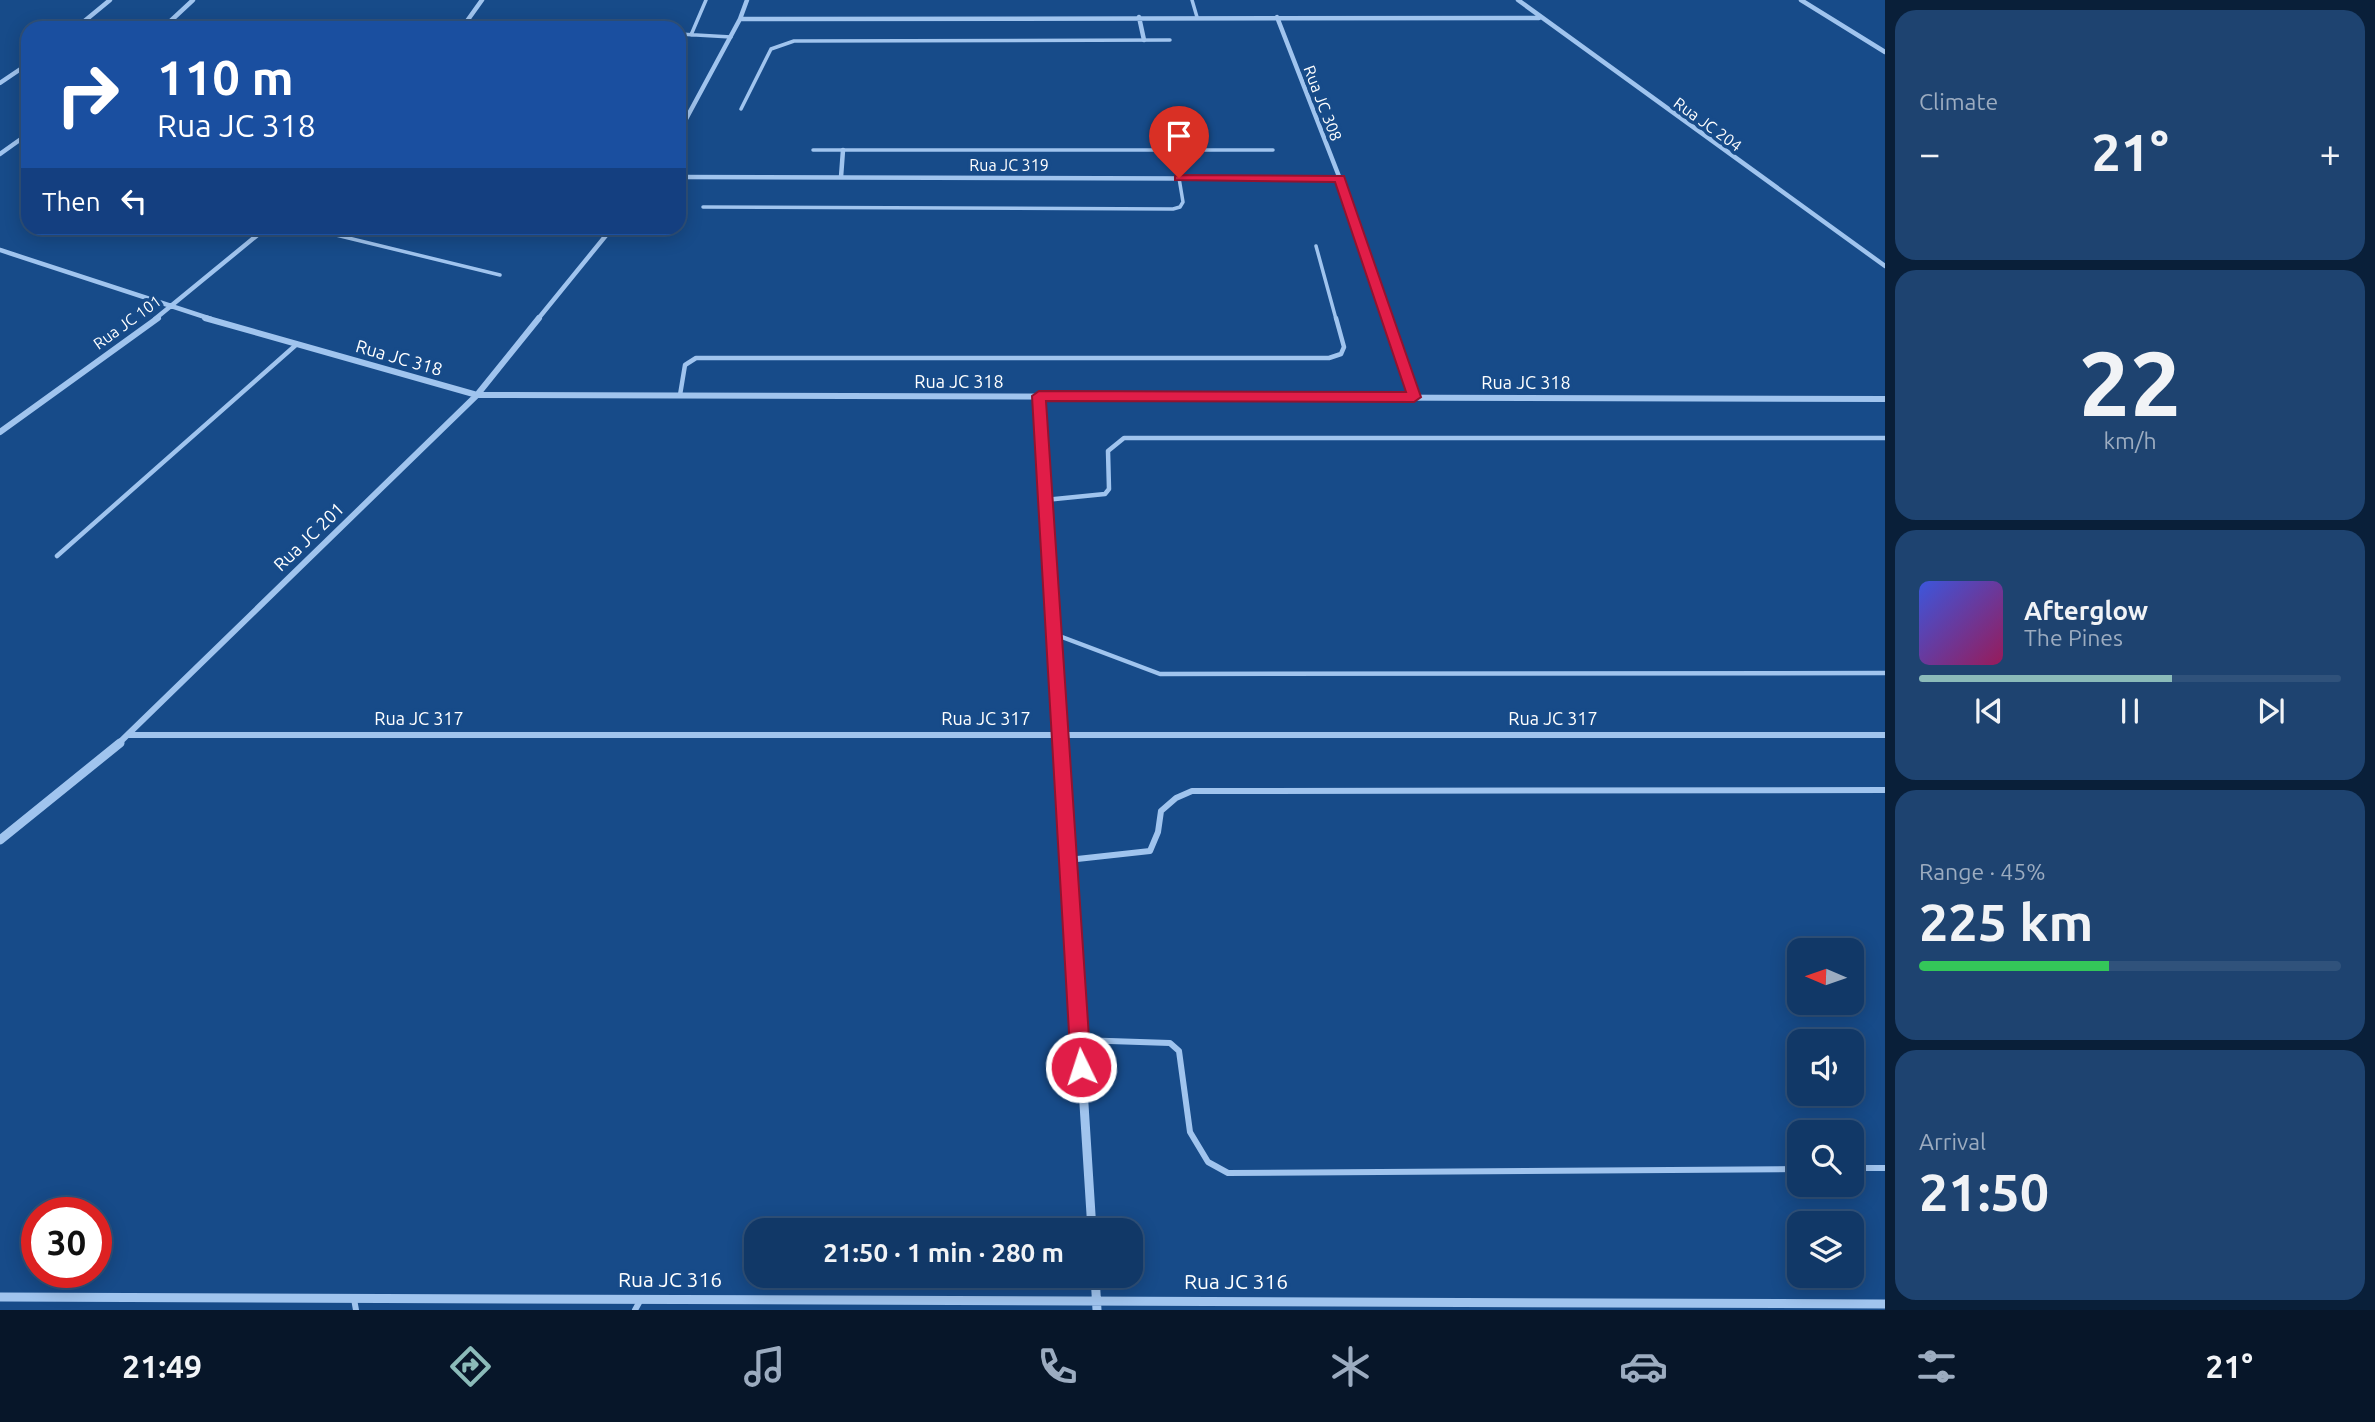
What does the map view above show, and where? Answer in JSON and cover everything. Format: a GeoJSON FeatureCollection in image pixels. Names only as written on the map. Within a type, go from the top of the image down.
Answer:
{"type":"FeatureCollection","features":[{"type":"Feature","properties":{"kind":"street"},"geometry":{"type":"LineString","coordinates":[[84,21],[110,0]]}},
{"type":"Feature","properties":{"kind":"street"},"geometry":{"type":"LineString","coordinates":[[170,21],[193,0]]}},
{"type":"Feature","properties":{"kind":"street"},"geometry":{"type":"LineString","coordinates":[[467,21],[482,0]]}},
{"type":"Feature","properties":{"kind":"street"},"geometry":{"type":"LineString","coordinates":[[686,119],[731,37],[747,0]]}},
{"type":"Feature","properties":{"kind":"street","name":"Rua JC 204"},"geometry":{"type":"LineString","coordinates":[[1518,0],[1539,18],[1885,266]]}},
{"type":"Feature","properties":{"kind":"street"},"geometry":{"type":"LineString","coordinates":[[1801,0],[1885,52]]}},
{"type":"Feature","properties":{"kind":"street","name":"Rua JC 308"},"geometry":{"type":"LineString","coordinates":[[1277,17],[1340,179],[1414,397]]}},
{"type":"Feature","properties":{"kind":"street"},"geometry":{"type":"LineString","coordinates":[[1139,18],[1144,40]]}},
{"type":"Feature","properties":{"kind":"street"},"geometry":{"type":"LineString","coordinates":[[740,19],[1539,18]]}},
{"type":"Feature","properties":{"kind":"street"},"geometry":{"type":"LineString","coordinates":[[0,83],[21,69]]}},
{"type":"Feature","properties":{"kind":"street"},"geometry":{"type":"LineString","coordinates":[[0,154],[21,139]]}},
{"type":"Feature","properties":{"kind":"street"},"geometry":{"type":"LineString","coordinates":[[841,177],[843,150]]}},
{"type":"Feature","properties":{"kind":"street","name":"Rua JC 319"},"geometry":{"type":"LineString","coordinates":[[686,177],[1340,179]]}},
{"type":"Feature","properties":{"kind":"street","name":"Rua JC 101"},"geometry":{"type":"LineString","coordinates":[[0,432],[171,308],[257,235]]}},
{"type":"Feature","properties":{"kind":"street","name":"Rua JC 201"},"geometry":{"type":"LineString","coordinates":[[0,840],[129,735],[477,395],[606,235]]}},
{"type":"Feature","properties":{"kind":"street","name":"Rua JC 318"},"geometry":{"type":"LineString","coordinates":[[0,250],[171,308],[477,395],[1885,399]]}},
{"type":"Feature","properties":{"kind":"street"},"geometry":{"type":"LineString","coordinates":[[1039,396],[1091,1218]]}},
{"type":"Feature","properties":{"kind":"street","name":"Rua JC 317"},"geometry":{"type":"LineString","coordinates":[[129,735],[1885,735]]}},
{"type":"Feature","properties":{"kind":"street"},"geometry":{"type":"LineString","coordinates":[[1096,1288],[1097,1306]]}},
{"type":"Feature","properties":{"kind":"street","name":"Rua JC 316"},"geometry":{"type":"LineString","coordinates":[[0,1297],[355,1305],[477,1305],[641,1299],[959,1300],[1097,1306],[1880,1306]]}},
{"type":"Feature","properties":{"kind":"lane"},"geometry":{"type":"LineString","coordinates":[[691,34],[706,0]]}},
{"type":"Feature","properties":{"kind":"lane"},"geometry":{"type":"LineString","coordinates":[[1192,0],[1197,17]]}},
{"type":"Feature","properties":{"kind":"lane"},"geometry":{"type":"LineString","coordinates":[[686,34],[731,37]]}},
{"type":"Feature","properties":{"kind":"lane"},"geometry":{"type":"LineString","coordinates":[[741,109],[771,49],[779,43],[1170,40]]}},
{"type":"Feature","properties":{"kind":"lane"},"geometry":{"type":"LineString","coordinates":[[813,149],[1273,150]]}},
{"type":"Feature","properties":{"kind":"lane"},"geometry":{"type":"LineString","coordinates":[[702,206],[1173,209],[1180,207],[1183,202],[1179,178]]}},
{"type":"Feature","properties":{"kind":"lane"},"geometry":{"type":"LineString","coordinates":[[336,235],[500,275]]}},
{"type":"Feature","properties":{"kind":"lane"},"geometry":{"type":"LineString","coordinates":[[680,396],[685,365],[696,358],[1329,358],[1341,354],[1344,347],[1316,246]]}},
{"type":"Feature","properties":{"kind":"lane"},"geometry":{"type":"LineString","coordinates":[[57,556],[298,344]]}},
{"type":"Feature","properties":{"kind":"lane"},"geometry":{"type":"LineString","coordinates":[[1045,499],[1105,494],[1110,489],[1108,451],[1115,443],[1125,438],[1885,438]]}},
{"type":"Feature","properties":{"kind":"lane"},"geometry":{"type":"LineString","coordinates":[[1054,634],[1160,674],[1885,673]]}},
{"type":"Feature","properties":{"kind":"lane"},"geometry":{"type":"LineString","coordinates":[[1068,860],[1150,851],[1156,844],[1159,811],[1170,798],[1192,790],[1885,790]]}},
{"type":"Feature","properties":{"kind":"lane"},"geometry":{"type":"LineString","coordinates":[[1079,1040],[1170,1043],[1179,1051],[1190,1132],[1209,1162],[1228,1173],[1787,1169]]}},
{"type":"Feature","properties":{"kind":"lane"},"geometry":{"type":"LineString","coordinates":[[1864,1168],[1885,1168]]}},
{"type":"Feature","properties":{"kind":"lane"},"geometry":{"type":"LineString","coordinates":[[635,1310],[641,1299]]}},
{"type":"Feature","properties":{"kind":"lane"},"geometry":{"type":"LineString","coordinates":[[959,1300],[965,1310]]}},
{"type":"Feature","properties":{"kind":"route"},"geometry":{"type":"LineString","coordinates":[[1081,1067],[1039,396],[1414,397],[1340,179],[1179,178]]}}]}
